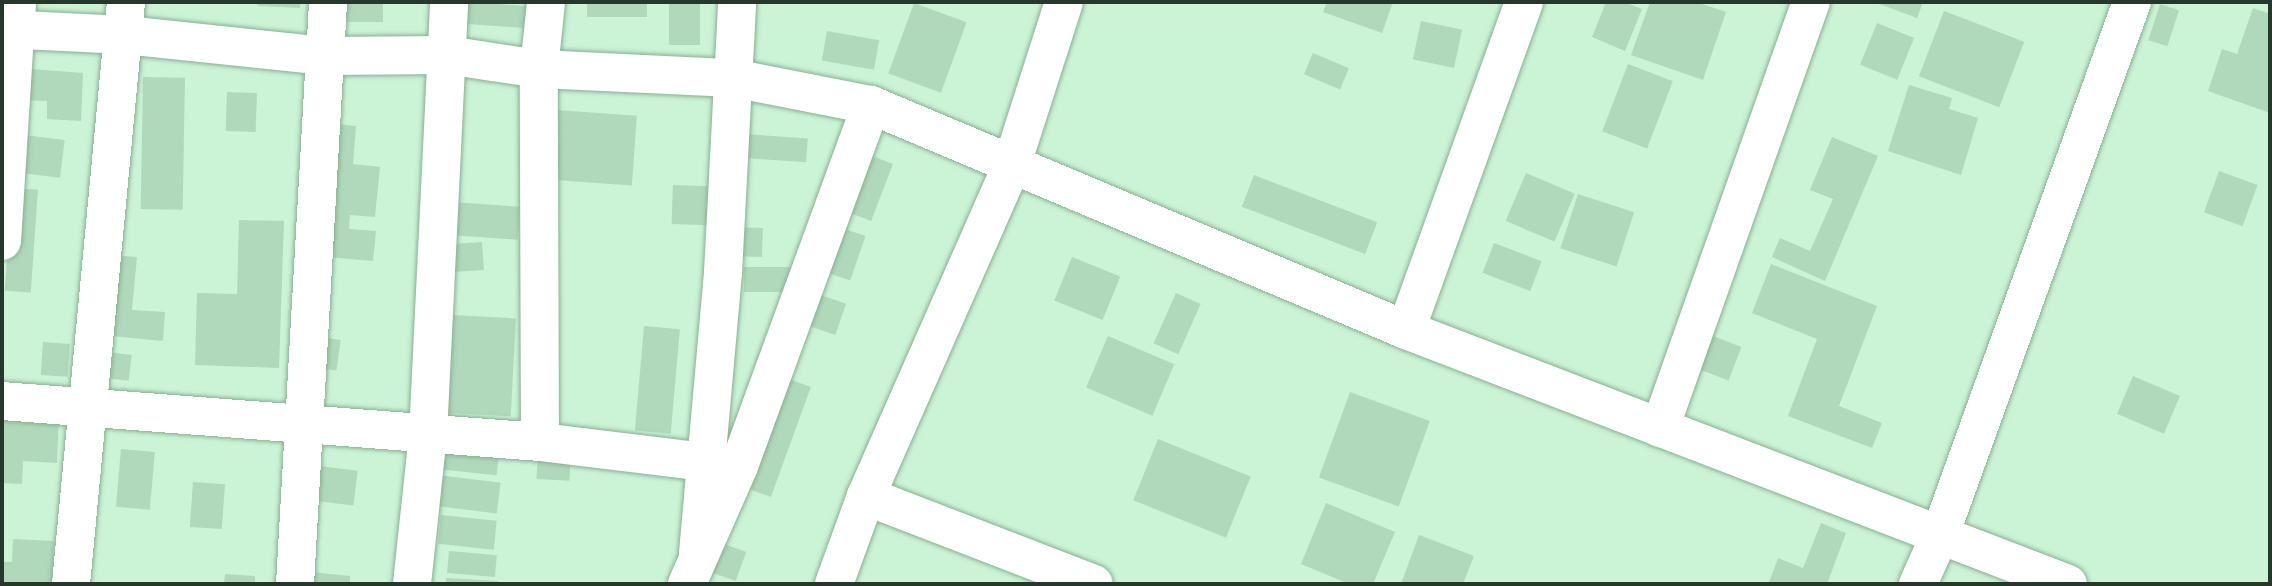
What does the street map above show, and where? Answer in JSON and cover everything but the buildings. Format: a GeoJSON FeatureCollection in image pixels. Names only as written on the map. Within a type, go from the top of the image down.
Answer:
{"type":"FeatureCollection","features":[{"type":"Feature","properties":{"kind":"street"},"geometry":{"type":"LineString","coordinates":[[295,584],[328,2]]}},
{"type":"Feature","properties":{"kind":"street"},"geometry":{"type":"LineString","coordinates":[[412,584],[428,435],[449,2]]}},
{"type":"Feature","properties":{"kind":"street"},"geometry":{"type":"LineString","coordinates":[[540,442],[538,69],[545,2]]}},
{"type":"Feature","properties":{"kind":"street"},"geometry":{"type":"LineString","coordinates":[[723,465],[737,2]]}},
{"type":"Feature","properties":{"kind":"street"},"geometry":{"type":"LineString","coordinates":[[834,584],[866,496],[1011,167],[1064,2]]}},
{"type":"Feature","properties":{"kind":"street"},"geometry":{"type":"LineString","coordinates":[[1406,330],[1524,2]]}},
{"type":"Feature","properties":{"kind":"street"},"geometry":{"type":"LineString","coordinates":[[1660,428],[1811,2]]}},
{"type":"Feature","properties":{"kind":"street"},"geometry":{"type":"LineString","coordinates":[[1918,584],[1940,535],[2132,2]]}},
{"type":"Feature","properties":{"kind":"street"},"geometry":{"type":"LineString","coordinates":[[71,584],[85,407],[125,18]]}},
{"type":"Feature","properties":{"kind":"street"},"geometry":{"type":"LineString","coordinates":[[2,241],[11,20],[125,18],[324,56],[447,55],[538,69],[733,78],[872,105],[1011,167],[1406,330],[2068,584]]}},
{"type":"Feature","properties":{"kind":"street"},"geometry":{"type":"LineString","coordinates":[[692,569],[723,465],[872,105]]}},
{"type":"Feature","properties":{"kind":"street"},"geometry":{"type":"LineString","coordinates":[[2,401],[540,442],[723,465]]}},
{"type":"Feature","properties":{"kind":"street"},"geometry":{"type":"LineString","coordinates":[[866,496],[1094,584]]}}]}
